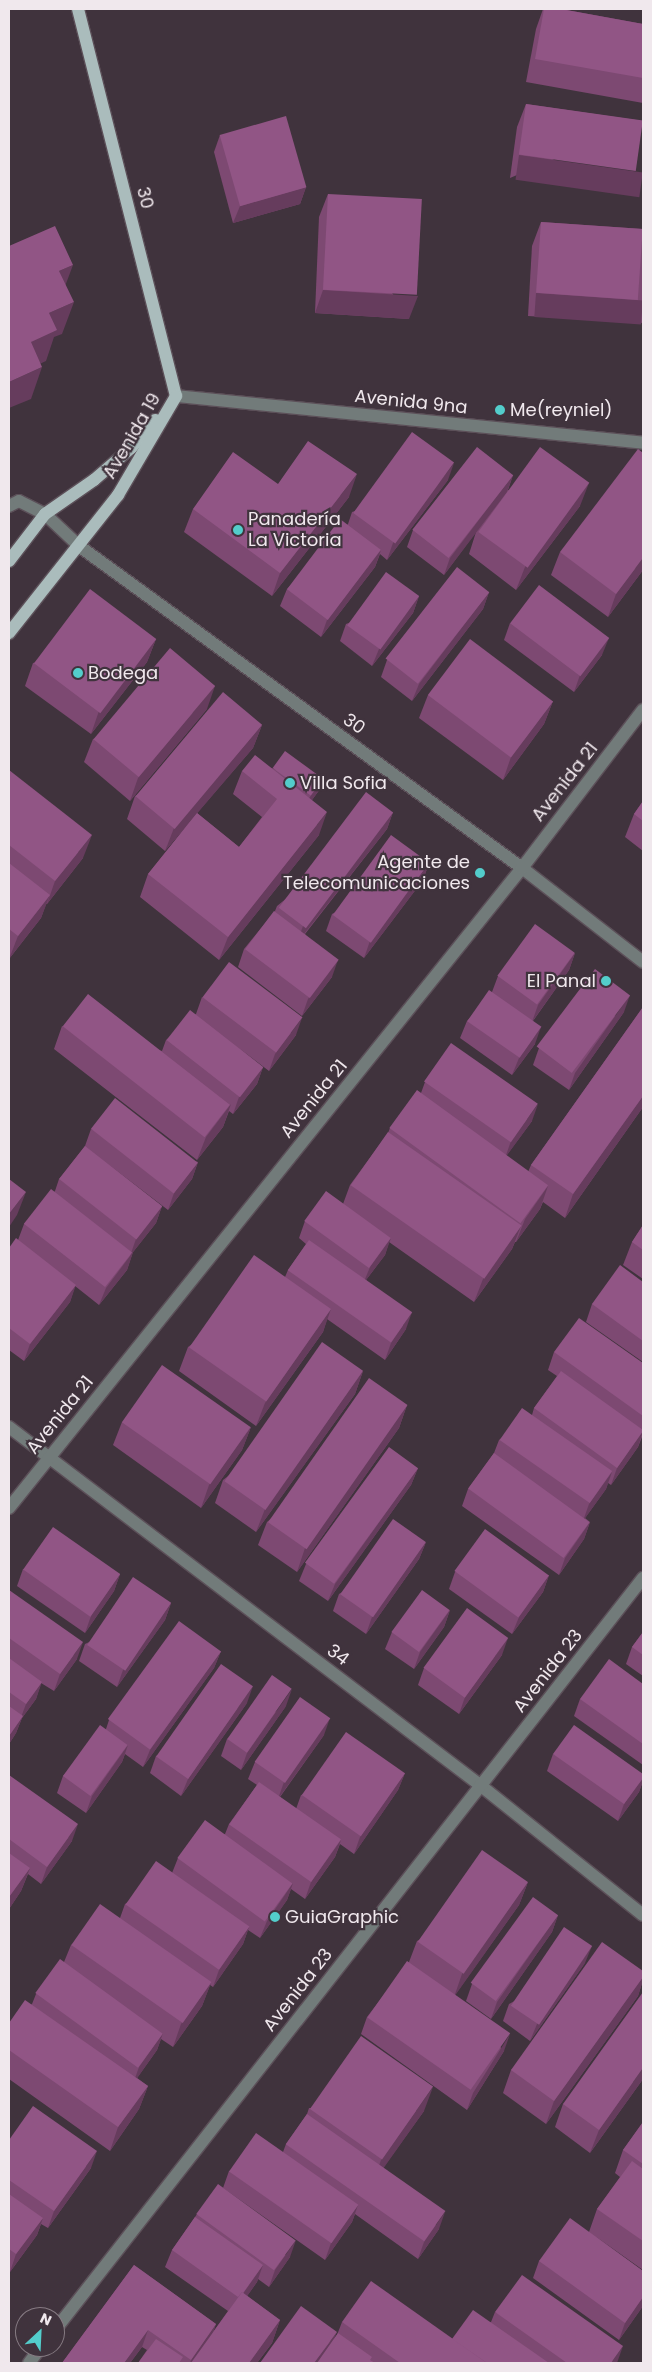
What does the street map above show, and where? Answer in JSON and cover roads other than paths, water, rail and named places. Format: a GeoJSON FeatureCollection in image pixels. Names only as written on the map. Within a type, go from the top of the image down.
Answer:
{"type":"FeatureCollection","features":[{"type":"Feature","properties":{"kind":"main road","name":"30"},"geometry":{"type":"LineString","coordinates":[[78,9],[176,396]]}},
{"type":"Feature","properties":{"kind":"main road","name":"Avenida 19"},"geometry":{"type":"LineString","coordinates":[[9,561],[45,514],[94,480],[131,448],[176,396]]}},
{"type":"Feature","properties":{"kind":"main road","name":"Avenida 19"},"geometry":{"type":"LineString","coordinates":[[9,633],[118,495],[176,396]]}},
{"type":"Feature","properties":{"kind":"street","name":"Avenida 9na"},"geometry":{"type":"LineString","coordinates":[[176,396],[643,443]]}},
{"type":"Feature","properties":{"kind":"street","name":"30"},"geometry":{"type":"LineString","coordinates":[[9,506],[19,501],[45,514],[79,546],[522,868],[643,962]]}},
{"type":"Feature","properties":{"kind":"street","name":"Avenida 21"},"geometry":{"type":"LineString","coordinates":[[9,1508],[522,868],[643,710]]}},
{"type":"Feature","properties":{"kind":"street","name":"34"},"geometry":{"type":"LineString","coordinates":[[9,1427],[480,1785],[643,1915]]}},
{"type":"Feature","properties":{"kind":"street","name":"Avenida 23"},"geometry":{"type":"LineString","coordinates":[[65,2317],[643,1578]]}},
{"type":"Feature","properties":{"kind":"place","name":"Me(reyniel)"},"geometry":{"type":"Point","coordinates":[500,410]}},
{"type":"Feature","properties":{"kind":"place","name":"Panadería La Victoria"},"geometry":{"type":"Point","coordinates":[238,530]}},
{"type":"Feature","properties":{"kind":"place","name":"Bodega"},"geometry":{"type":"Point","coordinates":[78,673]}},
{"type":"Feature","properties":{"kind":"place","name":"Villa Sofia"},"geometry":{"type":"Point","coordinates":[290,783]}},
{"type":"Feature","properties":{"kind":"place","name":"Agente de Telecomunicaciones"},"geometry":{"type":"Point","coordinates":[480,873]}},
{"type":"Feature","properties":{"kind":"place","name":"El Panal"},"geometry":{"type":"Point","coordinates":[606,981]}},
{"type":"Feature","properties":{"kind":"place","name":"GuiaGraphic"},"geometry":{"type":"Point","coordinates":[275,1917]}}]}
